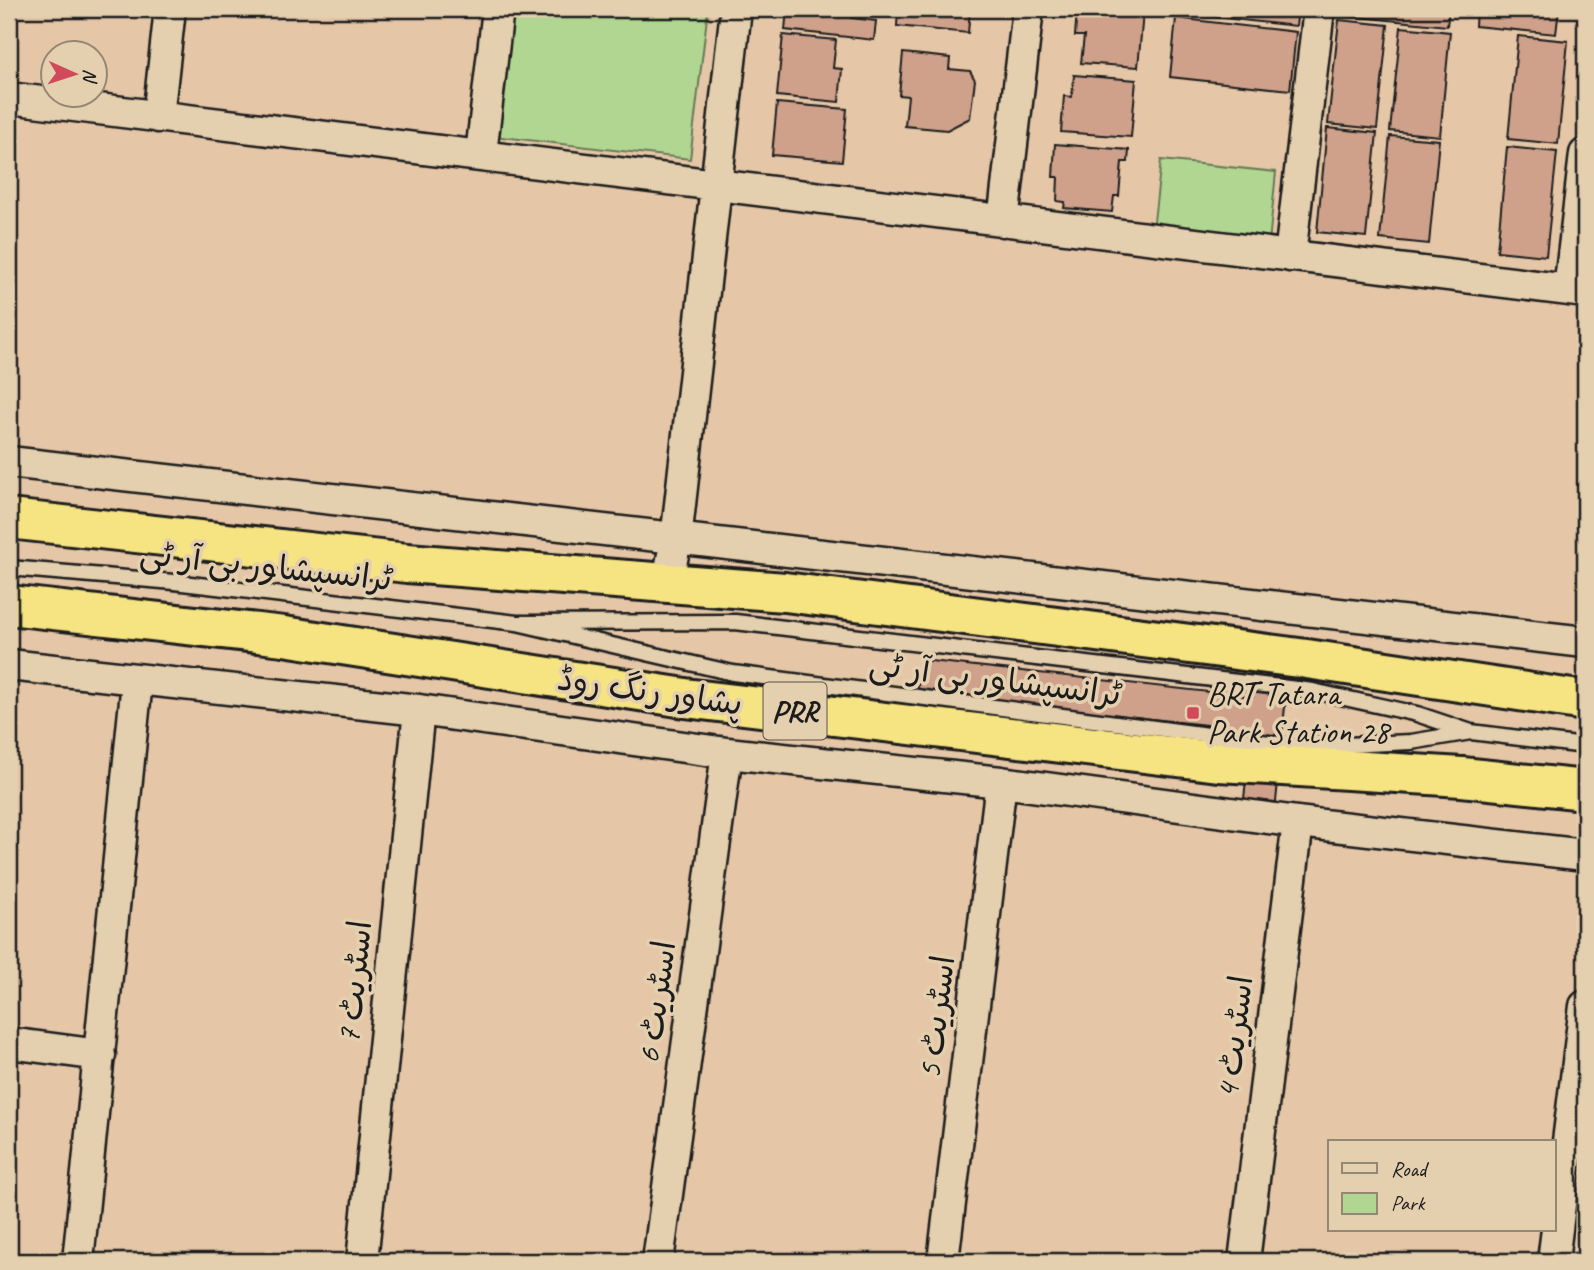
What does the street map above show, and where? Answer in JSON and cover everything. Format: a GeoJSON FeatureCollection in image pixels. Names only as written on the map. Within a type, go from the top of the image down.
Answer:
{"type":"FeatureCollection","features":[{"type":"Feature","properties":{"kind":"highway"},"geometry":{"type":"LineString","coordinates":[[9,519],[407,563],[799,594],[1307,659],[1585,701]]}},
{"type":"Feature","properties":{"kind":"highway","name":"پشاور رنگ روڈ"},"geometry":{"type":"LineString","coordinates":[[9,605],[284,636],[685,698],[1219,762],[1462,777],[1585,790]]}},
{"type":"Feature","properties":{"kind":"street"},"geometry":{"type":"LineString","coordinates":[[158,117],[170,9]]}},
{"type":"Feature","properties":{"kind":"street"},"geometry":{"type":"LineString","coordinates":[[481,155],[498,9]]}},
{"type":"Feature","properties":{"kind":"street"},"geometry":{"type":"LineString","coordinates":[[667,584],[676,540],[736,9]]}},
{"type":"Feature","properties":{"kind":"street"},"geometry":{"type":"LineString","coordinates":[[1003,221],[1028,9]]}},
{"type":"Feature","properties":{"kind":"street"},"geometry":{"type":"LineString","coordinates":[[1290,256],[1319,9]]}},
{"type":"Feature","properties":{"kind":"street"},"geometry":{"type":"LineString","coordinates":[[9,98],[1577,291],[1585,154]]}},
{"type":"Feature","properties":{"kind":"street"},"geometry":{"type":"LineString","coordinates":[[9,461],[676,540],[1585,642]]}},
{"type":"Feature","properties":{"kind":"street"},"geometry":{"type":"LineString","coordinates":[[9,665],[419,710],[727,753],[1001,782],[1585,855]]}},
{"type":"Feature","properties":{"kind":"street"},"geometry":{"type":"LineString","coordinates":[[78,1261],[137,681]]}},
{"type":"Feature","properties":{"kind":"street","name":"اسٹریٹ 7"},"geometry":{"type":"LineString","coordinates":[[362,1261],[419,710]]}},
{"type":"Feature","properties":{"kind":"street","name":"اسٹریٹ 6"},"geometry":{"type":"LineString","coordinates":[[658,1261],[727,753]]}},
{"type":"Feature","properties":{"kind":"street","name":"اسٹریٹ 5"},"geometry":{"type":"LineString","coordinates":[[943,1261],[1001,782]]}},
{"type":"Feature","properties":{"kind":"street","name":"اسٹریٹ 4"},"geometry":{"type":"LineString","coordinates":[[1244,1261],[1298,821]]}},
{"type":"Feature","properties":{"kind":"street"},"geometry":{"type":"LineString","coordinates":[[1553,1261],[1585,1006]]}},
{"type":"Feature","properties":{"kind":"street"},"geometry":{"type":"LineString","coordinates":[[9,1043],[100,1055]]}},
{"type":"Feature","properties":{"kind":"lane","name":"ٹرانسپشاور بی آر ٹی"},"geometry":{"type":"LineString","coordinates":[[9,568],[174,582],[517,623],[733,673],[1301,747],[1411,742],[1471,732]]}},
{"type":"Feature","properties":{"kind":"lane","name":"ٹرانسپشاور بی آر ٹی"},"geometry":{"type":"LineString","coordinates":[[517,623],[661,620],[763,625],[1313,691],[1417,714],[1471,732],[1585,746]]}},
{"type":"Feature","properties":{"kind":"green space"},"geometry":{"type":"Polygon","coordinates":[[[507,9],[708,9],[690,159],[493,136],[507,9]]]}},
{"type":"Feature","properties":{"kind":"green space"},"geometry":{"type":"Polygon","coordinates":[[[1161,160],[1276,172],[1269,243],[1153,230],[1161,160]]]}},
{"type":"Feature","properties":{"kind":"building"},"geometry":{"type":"Polygon","coordinates":[[[787,9],[852,9],[851,18],[876,21],[874,40],[785,30],[787,9]]]}},
{"type":"Feature","properties":{"kind":"building"},"geometry":{"type":"Polygon","coordinates":[[[898,9],[970,9],[968,33],[897,26],[898,9]]]}},
{"type":"Feature","properties":{"kind":"building"},"geometry":{"type":"Polygon","coordinates":[[[1077,9],[1143,13],[1138,67],[1081,63],[1084,36],[1075,36],[1077,9]]]}},
{"type":"Feature","properties":{"kind":"building"},"geometry":{"type":"Polygon","coordinates":[[[1179,9],[1298,9],[1296,26],[1179,13],[1179,9]]]}},
{"type":"Feature","properties":{"kind":"building"},"geometry":{"type":"Polygon","coordinates":[[[1339,9],[1449,9],[1447,26],[1339,15],[1339,9]]]}},
{"type":"Feature","properties":{"kind":"building"},"geometry":{"type":"Polygon","coordinates":[[[1476,9],[1559,9],[1556,34],[1475,26],[1476,9]]]}},
{"type":"Feature","properties":{"kind":"building"},"geometry":{"type":"Polygon","coordinates":[[[1176,18],[1296,32],[1290,90],[1170,77],[1176,18]]]}},
{"type":"Feature","properties":{"kind":"building"},"geometry":{"type":"Polygon","coordinates":[[[1339,20],[1388,25],[1377,129],[1328,124],[1339,20]]]}},
{"type":"Feature","properties":{"kind":"building"},"geometry":{"type":"Polygon","coordinates":[[[1401,27],[1450,32],[1440,136],[1390,131],[1401,27]]]}},
{"type":"Feature","properties":{"kind":"building"},"geometry":{"type":"Polygon","coordinates":[[[783,35],[836,40],[833,68],[842,69],[839,102],[777,96],[783,35]]]}},
{"type":"Feature","properties":{"kind":"building"},"geometry":{"type":"Polygon","coordinates":[[[1518,36],[1568,41],[1558,144],[1508,139],[1518,36]]]}},
{"type":"Feature","properties":{"kind":"building"},"geometry":{"type":"Polygon","coordinates":[[[903,53],[950,58],[949,69],[970,71],[975,80],[970,118],[947,130],[905,126],[908,96],[899,95],[903,53]]]}},
{"type":"Feature","properties":{"kind":"building"},"geometry":{"type":"Polygon","coordinates":[[[1074,75],[1136,80],[1131,137],[1061,132],[1064,96],[1072,97],[1074,75]]]}},
{"type":"Feature","properties":{"kind":"building"},"geometry":{"type":"Polygon","coordinates":[[[777,103],[847,109],[842,161],[772,155],[777,103]]]}},
{"type":"Feature","properties":{"kind":"building"},"geometry":{"type":"Polygon","coordinates":[[[1327,128],[1377,133],[1366,237],[1317,232],[1327,128]]]}},
{"type":"Feature","properties":{"kind":"building"},"geometry":{"type":"Polygon","coordinates":[[[1390,136],[1439,140],[1429,244],[1380,239],[1390,136]]]}},
{"type":"Feature","properties":{"kind":"building"},"geometry":{"type":"Polygon","coordinates":[[[1055,144],[1129,150],[1128,162],[1122,162],[1119,196],[1114,196],[1112,212],[1064,208],[1065,202],[1057,201],[1058,177],[1053,177],[1055,144]]]}},
{"type":"Feature","properties":{"kind":"building"},"geometry":{"type":"Polygon","coordinates":[[[1507,147],[1557,152],[1546,256],[1497,251],[1507,147]]]}},
{"type":"Feature","properties":{"kind":"building","name":"BRT Tatara Park Station 28"},"geometry":{"type":"Polygon","coordinates":[[[1257,639],[1291,642],[1276,802],[1244,799],[1251,730],[917,693],[922,660],[1253,697],[1257,639]]]}},
{"type":"Feature","properties":{"kind":"place","name":"BRT Tatara Park Station 28"},"geometry":{"type":"Point","coordinates":[1193,713]}}]}
